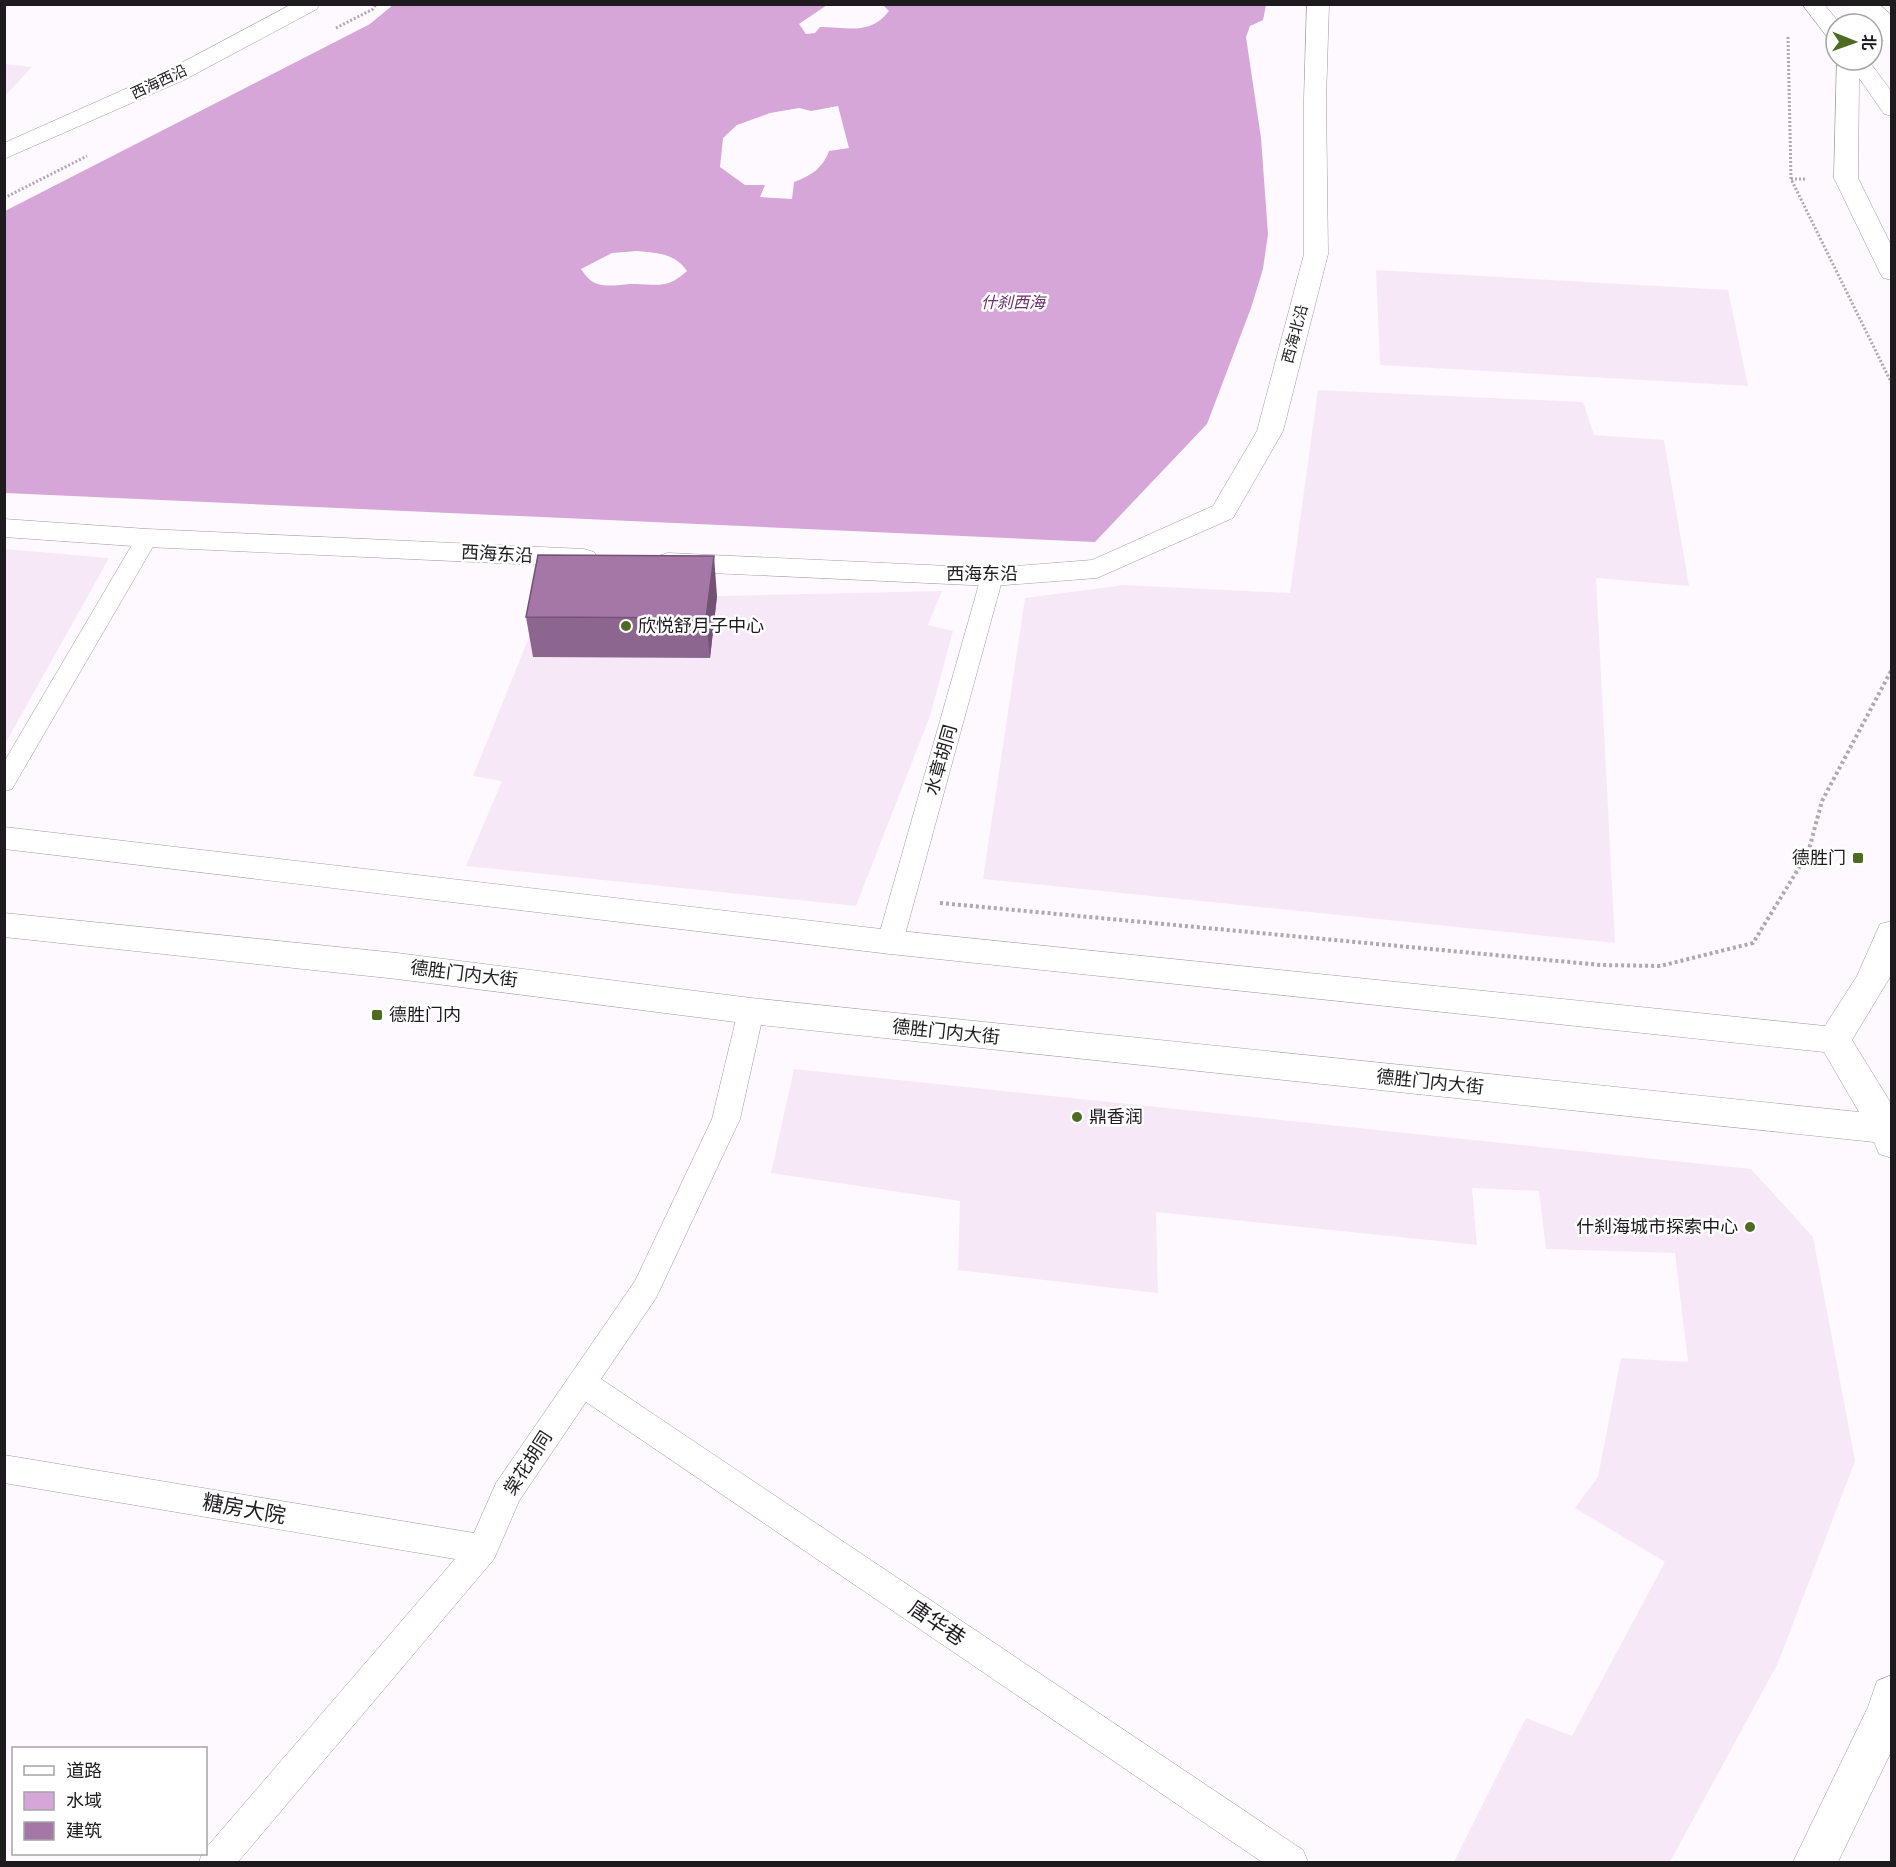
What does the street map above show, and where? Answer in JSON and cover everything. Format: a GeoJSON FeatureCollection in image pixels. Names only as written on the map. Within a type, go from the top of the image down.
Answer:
{"type":"FeatureCollection","features":[{"type":"Feature","properties":{"kind":"main road","name":"西海西沿"},"geometry":{"type":"LineString","coordinates":[[4,152],[176,75],[309,4]]}},
{"type":"Feature","properties":{"kind":"main road","name":"西海北沿"},"geometry":{"type":"LineString","coordinates":[[1097,569],[1223,512],[1270,431],[1316,254],[1315,99],[1318,4]]}},
{"type":"Feature","properties":{"kind":"main road"},"geometry":{"type":"LineString","coordinates":[[1812,4],[1824,18]]}},
{"type":"Feature","properties":{"kind":"main road"},"geometry":{"type":"LineString","coordinates":[[1861,4],[1892,32]]}},
{"type":"Feature","properties":{"kind":"main road"},"geometry":{"type":"LineString","coordinates":[[1848,72],[1846,178],[1892,273]]}},
{"type":"Feature","properties":{"kind":"main road"},"geometry":{"type":"LineString","coordinates":[[1866,72],[1892,109]]}},
{"type":"Feature","properties":{"kind":"main road","name":"西海东沿"},"geometry":{"type":"LineString","coordinates":[[4,528],[147,538],[611,559]]}},
{"type":"Feature","properties":{"kind":"main road","name":"西海东沿"},"geometry":{"type":"LineString","coordinates":[[647,561],[992,577],[1097,569]]}},
{"type":"Feature","properties":{"kind":"main road"},"geometry":{"type":"LineString","coordinates":[[4,838],[890,942],[1834,1040]]}},
{"type":"Feature","properties":{"kind":"main road","name":"德胜门内大街"},"geometry":{"type":"LineString","coordinates":[[4,925],[397,966],[751,1011],[1891,1135]]}},
{"type":"Feature","properties":{"kind":"main road"},"geometry":{"type":"LineString","coordinates":[[1834,1040],[1872,980],[1892,933]]}},
{"type":"Feature","properties":{"kind":"main road"},"geometry":{"type":"LineString","coordinates":[[1834,1040],[1891,1135]]}},
{"type":"Feature","properties":{"kind":"main road"},"geometry":{"type":"LineString","coordinates":[[1815,1863],[1888,1711],[1892,1695]]}},
{"type":"Feature","properties":{"kind":"lane"},"geometry":{"type":"LineString","coordinates":[[4,783],[147,538]]}},
{"type":"Feature","properties":{"kind":"lane","name":"水章胡同"},"geometry":{"type":"LineString","coordinates":[[890,942],[992,577]]}},
{"type":"Feature","properties":{"kind":"lane","name":"棠花胡同"},"geometry":{"type":"LineString","coordinates":[[216,1863],[483,1549],[507,1493],[646,1289],[726,1119],[751,1011]]}},
{"type":"Feature","properties":{"kind":"lane","name":"唐华巷"},"geometry":{"type":"LineString","coordinates":[[582,1383],[1291,1863]]}},
{"type":"Feature","properties":{"kind":"lane","name":"糖房大院"},"geometry":{"type":"LineString","coordinates":[[4,1468],[483,1549]]}},
{"type":"Feature","properties":{"kind":"path"},"geometry":{"type":"LineString","coordinates":[[902,900],[1601,965],[1660,966],[1753,943],[1808,853],[1822,801],[1892,669]]}},
{"type":"Feature","properties":{"kind":"shaded area"},"geometry":{"type":"Polygon","coordinates":[[[4,64],[32,67],[5,96],[4,64]]]}},
{"type":"Feature","properties":{"kind":"shaded area"},"geometry":{"type":"Polygon","coordinates":[[[1376,270],[1728,290],[1748,386],[1380,365],[1376,270]]]}},
{"type":"Feature","properties":{"kind":"shaded area"},"geometry":{"type":"Polygon","coordinates":[[[1318,390],[1583,402],[1594,435],[1664,440],[1689,586],[1596,578],[1615,943],[983,879],[1025,598],[1124,585],[1290,593],[1318,390]]]}},
{"type":"Feature","properties":{"kind":"shaded area"},"geometry":{"type":"Polygon","coordinates":[[[4,549],[109,558],[5,744],[4,549]]]}},
{"type":"Feature","properties":{"kind":"shaded area"},"geometry":{"type":"Polygon","coordinates":[[[942,591],[928,625],[953,631],[930,716],[856,906],[466,866],[502,781],[473,776],[544,600],[942,591]]]}},
{"type":"Feature","properties":{"kind":"shaded area"},"geometry":{"type":"Polygon","coordinates":[[[794,1069],[1751,1169],[1813,1237],[1855,1461],[1778,1663],[1670,1862],[1454,1862],[1526,1718],[1572,1736],[1665,1562],[1575,1508],[1598,1477],[1621,1358],[1688,1362],[1675,1253],[1546,1249],[1539,1191],[1472,1188],[1477,1245],[1156,1212],[1158,1293],[958,1270],[960,1201],[771,1173],[794,1069]]]}},
{"type":"Feature","properties":{"kind":"water","name":"什刹西海"},"geometry":{"type":"Polygon","coordinates":[[[394,4],[827,5],[799,24],[806,34],[815,33],[820,27],[849,29],[874,24],[889,11],[883,5],[1266,5],[1263,20],[1250,26],[1246,37],[1261,138],[1268,234],[1263,269],[1251,308],[1207,424],[1095,542],[5,493],[5,211],[370,24],[394,4]],[[838,106],[811,111],[799,108],[770,113],[737,125],[723,138],[720,167],[745,185],[765,185],[760,197],[792,199],[794,182],[816,171],[829,151],[849,148],[838,106]],[[637,251],[612,253],[581,269],[593,282],[610,286],[666,284],[687,271],[671,257],[637,251]]]}},
{"type":"Feature","properties":{"kind":"building"},"geometry":{"type":"Polygon","coordinates":[[[538,555],[714,556],[706,618],[526,617],[538,555]]]}},
{"type":"Feature","properties":{"kind":"place","name":"欣悦舒月子中心"},"geometry":{"type":"Point","coordinates":[626,626]}},
{"type":"Feature","properties":{"kind":"place","name":"德胜门"},"geometry":{"type":"Point","coordinates":[1858,858]}},
{"type":"Feature","properties":{"kind":"place","name":"德胜门内"},"geometry":{"type":"Point","coordinates":[377,1015]}},
{"type":"Feature","properties":{"kind":"place","name":"鼎香润"},"geometry":{"type":"Point","coordinates":[1077,1117]}},
{"type":"Feature","properties":{"kind":"place","name":"什刹海城市探索中心"},"geometry":{"type":"Point","coordinates":[1750,1227]}}]}
